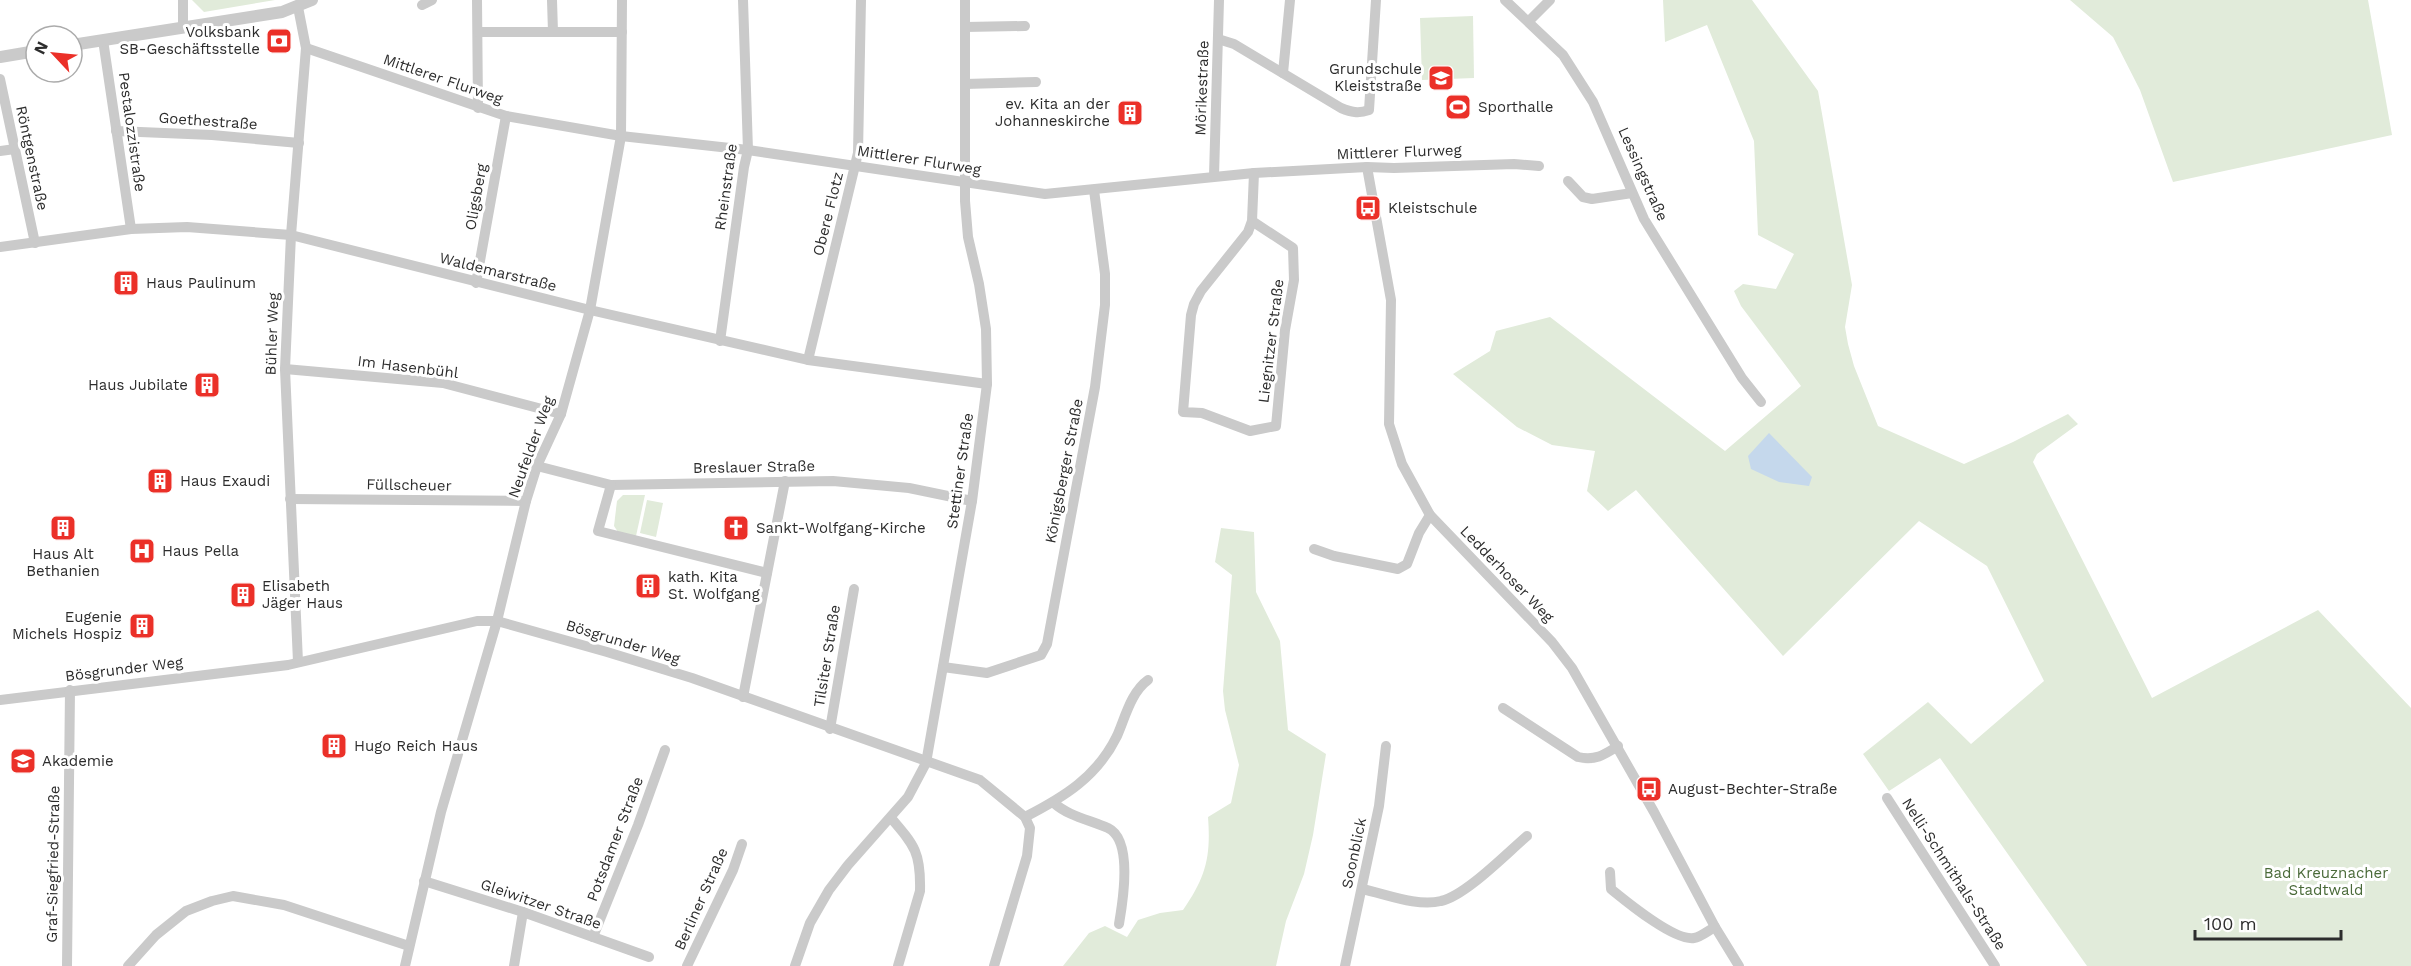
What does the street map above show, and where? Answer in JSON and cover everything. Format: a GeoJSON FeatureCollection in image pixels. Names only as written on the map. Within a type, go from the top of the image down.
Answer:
{"type":"FeatureCollection","features":[{"type":"Feature","properties":{"kind":"street"},"geometry":{"type":"LineString","coordinates":[[183,0],[183,27]]}},
{"type":"Feature","properties":{"kind":"street"},"geometry":{"type":"LineString","coordinates":[[84,43],[282,12],[312,0]]}},
{"type":"Feature","properties":{"kind":"street"},"geometry":{"type":"LineString","coordinates":[[477,0],[478,108]]}},
{"type":"Feature","properties":{"kind":"street"},"geometry":{"type":"LineString","coordinates":[[552,0],[553,32]]}},
{"type":"Feature","properties":{"kind":"street","name":"Neufelder Weg"},"geometry":{"type":"LineString","coordinates":[[405,966],[441,812],[497,621],[526,501],[537,466],[561,414],[590,310],[621,136],[622,0]]}},
{"type":"Feature","properties":{"kind":"street","name":"Rheinstraße"},"geometry":{"type":"LineString","coordinates":[[720,341],[748,150],[743,0]]}},
{"type":"Feature","properties":{"kind":"street","name":"Obere Flotz"},"geometry":{"type":"LineString","coordinates":[[808,360],[858,153],[861,0]]}},
{"type":"Feature","properties":{"kind":"street","name":"Stettiner Straße"},"geometry":{"type":"LineString","coordinates":[[795,966],[810,923],[829,890],[908,797],[926,763],[943,668],[972,501],[987,384],[986,329],[968,237],[965,183],[965,0]]}},
{"type":"Feature","properties":{"kind":"street","name":"Mörikestraße"},"geometry":{"type":"LineString","coordinates":[[1214,177],[1219,0]]}},
{"type":"Feature","properties":{"kind":"street"},"geometry":{"type":"LineString","coordinates":[[1283,73],[1290,0]]}},
{"type":"Feature","properties":{"kind":"street"},"geometry":{"type":"LineString","coordinates":[[1218,39],[1234,45],[1341,108],[1355,113],[1369,110],[1376,0]]}},
{"type":"Feature","properties":{"kind":"street","name":"Lessingstraße"},"geometry":{"type":"LineString","coordinates":[[1505,0],[1563,56],[1593,102],[1644,219],[1743,378],[1761,402]]}},
{"type":"Feature","properties":{"kind":"street"},"geometry":{"type":"LineString","coordinates":[[1528,21],[1550,0]]}},
{"type":"Feature","properties":{"kind":"street","name":"Bühler Weg"},"geometry":{"type":"LineString","coordinates":[[298,7],[306,48],[291,235],[285,369],[298,662]]}},
{"type":"Feature","properties":{"kind":"street"},"geometry":{"type":"LineString","coordinates":[[965,27],[1025,26]]}},
{"type":"Feature","properties":{"kind":"street"},"geometry":{"type":"LineString","coordinates":[[478,32],[622,32]]}},
{"type":"Feature","properties":{"kind":"street","name":"Pestalozzistraße"},"geometry":{"type":"LineString","coordinates":[[103,40],[131,229]]}},
{"type":"Feature","properties":{"kind":"street","name":"Mittlerer Flurweg"},"geometry":{"type":"LineString","coordinates":[[306,48],[506,116],[621,136],[748,150],[1045,194],[1254,173],[1367,167],[1514,164],[1539,166]]}},
{"type":"Feature","properties":{"kind":"street"},"geometry":{"type":"LineString","coordinates":[[0,57],[24,53]]}},
{"type":"Feature","properties":{"kind":"street","name":"Röntgenstraße"},"geometry":{"type":"LineString","coordinates":[[0,79],[35,243]]}},
{"type":"Feature","properties":{"kind":"street"},"geometry":{"type":"LineString","coordinates":[[965,84],[1036,82]]}},
{"type":"Feature","properties":{"kind":"street","name":"Oligsberg"},"geometry":{"type":"LineString","coordinates":[[476,283],[506,116]]}},
{"type":"Feature","properties":{"kind":"street","name":"Goethestraße"},"geometry":{"type":"LineString","coordinates":[[116,131],[212,135],[299,143]]}},
{"type":"Feature","properties":{"kind":"street"},"geometry":{"type":"LineString","coordinates":[[0,151],[15,149]]}},
{"type":"Feature","properties":{"kind":"street","name":"Ledderhoser Weg"},"geometry":{"type":"LineString","coordinates":[[1367,167],[1391,300],[1389,424],[1402,464],[1430,515],[1552,642],[1572,668],[1618,746],[1715,927],[1739,966]]}},
{"type":"Feature","properties":{"kind":"street"},"geometry":{"type":"LineString","coordinates":[[1252,221],[1254,173]]}},
{"type":"Feature","properties":{"kind":"street"},"geometry":{"type":"LineString","coordinates":[[1568,181],[1583,197],[1592,199],[1632,193]]}},
{"type":"Feature","properties":{"kind":"street","name":"Königsberger Straße"},"geometry":{"type":"LineString","coordinates":[[943,668],[987,673],[1041,655],[1047,644],[1095,387],[1105,305],[1105,274],[1094,190]]}},
{"type":"Feature","properties":{"kind":"street","name":"Liegnitzer Straße"},"geometry":{"type":"LineString","coordinates":[[1252,221],[1293,248],[1294,280],[1285,330],[1276,426],[1250,430],[1202,413],[1183,412],[1191,315],[1194,304],[1201,291],[1244,238],[1252,221]]}},
{"type":"Feature","properties":{"kind":"street","name":"Waldemarstraße"},"geometry":{"type":"LineString","coordinates":[[0,247],[131,229],[187,227],[291,235],[476,283],[808,360],[987,384]]}},
{"type":"Feature","properties":{"kind":"street","name":"Im Hasenbühl"},"geometry":{"type":"LineString","coordinates":[[285,369],[443,383],[561,414]]}},
{"type":"Feature","properties":{"kind":"street","name":"Breslauer Straße"},"geometry":{"type":"LineString","coordinates":[[537,466],[611,485],[833,481],[898,487],[972,501]]}},
{"type":"Feature","properties":{"kind":"street"},"geometry":{"type":"LineString","coordinates":[[743,697],[785,481]]}},
{"type":"Feature","properties":{"kind":"street"},"geometry":{"type":"LineString","coordinates":[[611,485],[598,531],[767,573]]}},
{"type":"Feature","properties":{"kind":"street","name":"Füllscheuer"},"geometry":{"type":"LineString","coordinates":[[290,499],[526,501]]}},
{"type":"Feature","properties":{"kind":"street"},"geometry":{"type":"LineString","coordinates":[[1314,549],[1398,569],[1407,564],[1419,533],[1430,515]]}},
{"type":"Feature","properties":{"kind":"street","name":"Tilsiter Straße"},"geometry":{"type":"LineString","coordinates":[[830,729],[854,589]]}},
{"type":"Feature","properties":{"kind":"street","name":"Bösgrunder Weg"},"geometry":{"type":"LineString","coordinates":[[0,700],[298,662],[477,621],[497,621],[608,652],[980,780],[1025,817]]}},
{"type":"Feature","properties":{"kind":"street"},"geometry":{"type":"LineString","coordinates":[[994,966],[1027,856],[1030,828],[1025,817],[1072,791],[1095,770],[1116,739],[1138,689],[1148,680]]}},
{"type":"Feature","properties":{"kind":"street","name":"Graf-Siegfried-Straße"},"geometry":{"type":"LineString","coordinates":[[67,966],[70,690]]}},
{"type":"Feature","properties":{"kind":"street"},"geometry":{"type":"LineString","coordinates":[[1503,708],[1578,757],[1598,758],[1618,746]]}},
{"type":"Feature","properties":{"kind":"street","name":"Soonblick"},"geometry":{"type":"LineString","coordinates":[[1345,966],[1379,806],[1386,746]]}},
{"type":"Feature","properties":{"kind":"street","name":"Potsdamer Straße"},"geometry":{"type":"LineString","coordinates":[[593,937],[665,750]]}},
{"type":"Feature","properties":{"kind":"street","name":"Nelli-Schmithals-Straße"},"geometry":{"type":"LineString","coordinates":[[1887,798],[1995,966]]}},
{"type":"Feature","properties":{"kind":"street"},"geometry":{"type":"LineString","coordinates":[[1054,802],[1063,810],[1111,830],[1117,836],[1123,851],[1124,888],[1119,924]]}},
{"type":"Feature","properties":{"kind":"street"},"geometry":{"type":"LineString","coordinates":[[891,818],[914,845],[920,870],[920,891],[898,966]]}},
{"type":"Feature","properties":{"kind":"street"},"geometry":{"type":"LineString","coordinates":[[1362,889],[1426,902],[1442,901],[1458,893],[1478,878],[1527,836]]}},
{"type":"Feature","properties":{"kind":"street","name":"Berliner Straße"},"geometry":{"type":"LineString","coordinates":[[687,966],[734,870],[742,844]]}},
{"type":"Feature","properties":{"kind":"street"},"geometry":{"type":"LineString","coordinates":[[1610,872],[1611,889],[1643,915],[1684,938],[1697,938],[1715,927]]}},
{"type":"Feature","properties":{"kind":"street","name":"Gleiwitzer Straße"},"geometry":{"type":"LineString","coordinates":[[424,881],[523,912],[649,957]]}},
{"type":"Feature","properties":{"kind":"street"},"geometry":{"type":"LineString","coordinates":[[128,966],[156,934],[186,911],[233,896],[284,905],[409,946]]}},
{"type":"Feature","properties":{"kind":"street"},"geometry":{"type":"LineString","coordinates":[[514,966],[523,912]]}},
{"type":"Feature","properties":{"kind":"green space"},"geometry":{"type":"Polygon","coordinates":[[[192,0],[275,0],[204,12],[192,0]]]}},
{"type":"Feature","properties":{"kind":"green space","name":"Bad Kreuznacher Stadtwald"},"geometry":{"type":"Polygon","coordinates":[[[1663,0],[1752,0],[1818,91],[1852,285],[1845,327],[1848,344],[1854,366],[1878,426],[1964,464],[2068,414],[2078,424],[2037,454],[2033,462],[2152,698],[2318,610],[2411,708],[2411,966],[2087,966],[1940,758],[1889,791],[1863,754],[1928,702],[1971,744],[2044,681],[1987,566],[1919,521],[1783,656],[1636,490],[1608,511],[1587,491],[1595,451],[1552,445],[1517,427],[1453,374],[1490,351],[1496,331],[1550,317],[1725,451],[1801,386],[1741,306],[1734,291],[1743,284],[1776,289],[1794,254],[1758,235],[1754,141],[1707,25],[1665,42],[1663,0]]]}},
{"type":"Feature","properties":{"kind":"green space"},"geometry":{"type":"Polygon","coordinates":[[[2070,0],[2368,0],[2392,135],[2173,182],[2140,90],[2113,37],[2070,0]]]}},
{"type":"Feature","properties":{"kind":"green space"},"geometry":{"type":"Polygon","coordinates":[[[1473,16],[1474,78],[1422,80],[1420,18],[1473,16]]]}},
{"type":"Feature","properties":{"kind":"green space"},"geometry":{"type":"Polygon","coordinates":[[[623,495],[645,495],[636,536],[618,532],[614,526],[617,501],[623,495]]]}},
{"type":"Feature","properties":{"kind":"green space"},"geometry":{"type":"Polygon","coordinates":[[[647,500],[663,503],[656,537],[640,533],[647,500]]]}},
{"type":"Feature","properties":{"kind":"green space"},"geometry":{"type":"Polygon","coordinates":[[[1221,528],[1254,532],[1256,592],[1280,641],[1288,730],[1326,754],[1313,835],[1304,874],[1286,921],[1276,966],[1063,966],[1089,933],[1105,926],[1127,937],[1138,920],[1160,913],[1183,910],[1202,877],[1205,866],[1209,844],[1208,817],[1231,803],[1239,765],[1225,710],[1223,691],[1232,575],[1215,562],[1221,528]]]}},
{"type":"Feature","properties":{"kind":"water"},"geometry":{"type":"Polygon","coordinates":[[[1769,433],[1812,477],[1809,486],[1779,482],[1751,469],[1748,456],[1769,433]]]}},
{"type":"Feature","properties":{"kind":"place","name":"Volksbank SB-Geschäftsstelle"},"geometry":{"type":"Point","coordinates":[279,41]}},
{"type":"Feature","properties":{"kind":"place","name":"Grundschule Kleiststraße"},"geometry":{"type":"Point","coordinates":[1441,78]}},
{"type":"Feature","properties":{"kind":"place","name":"Sporthalle"},"geometry":{"type":"Point","coordinates":[1458,107]}},
{"type":"Feature","properties":{"kind":"place","name":"ev. Kita an der Johanneskirche"},"geometry":{"type":"Point","coordinates":[1130,113]}},
{"type":"Feature","properties":{"kind":"place","name":"Kleistschule"},"geometry":{"type":"Point","coordinates":[1368,208]}},
{"type":"Feature","properties":{"kind":"place","name":"Haus Paulinum"},"geometry":{"type":"Point","coordinates":[126,283]}},
{"type":"Feature","properties":{"kind":"place","name":"Haus Jubilate"},"geometry":{"type":"Point","coordinates":[207,385]}},
{"type":"Feature","properties":{"kind":"place","name":"Haus Exaudi"},"geometry":{"type":"Point","coordinates":[160,481]}},
{"type":"Feature","properties":{"kind":"place","name":"Haus Alt Bethanien"},"geometry":{"type":"Point","coordinates":[63,528]}},
{"type":"Feature","properties":{"kind":"place","name":"Sankt-Wolfgang-Kirche"},"geometry":{"type":"Point","coordinates":[736,528]}},
{"type":"Feature","properties":{"kind":"place","name":"Haus Pella"},"geometry":{"type":"Point","coordinates":[142,551]}},
{"type":"Feature","properties":{"kind":"place","name":"kath. Kita St. Wolfgang"},"geometry":{"type":"Point","coordinates":[648,586]}},
{"type":"Feature","properties":{"kind":"place","name":"Elisabeth Jäger Haus"},"geometry":{"type":"Point","coordinates":[243,595]}},
{"type":"Feature","properties":{"kind":"place","name":"Eugenie Michels Hospiz"},"geometry":{"type":"Point","coordinates":[142,626]}},
{"type":"Feature","properties":{"kind":"place","name":"Hugo Reich Haus"},"geometry":{"type":"Point","coordinates":[334,746]}},
{"type":"Feature","properties":{"kind":"place","name":"Akademie"},"geometry":{"type":"Point","coordinates":[23,761]}},
{"type":"Feature","properties":{"kind":"place","name":"August-Bechter-Straße"},"geometry":{"type":"Point","coordinates":[1649,789]}}]}
